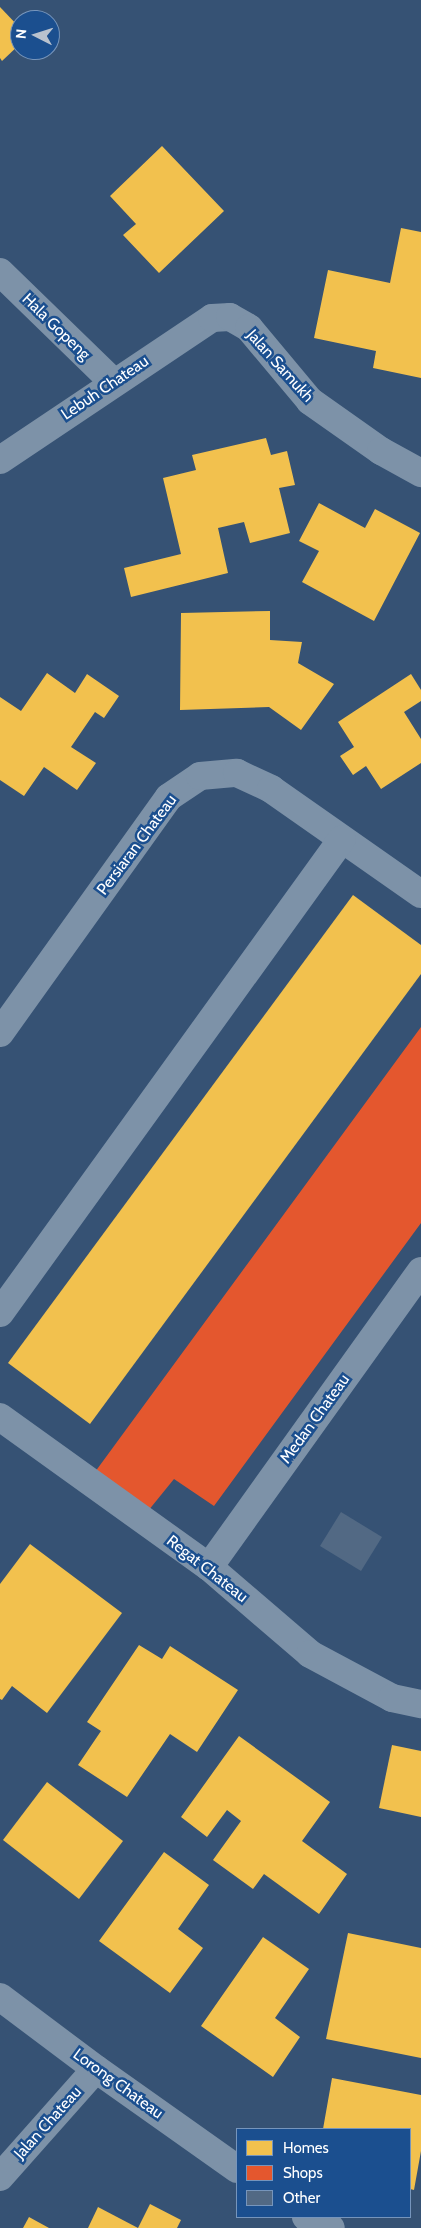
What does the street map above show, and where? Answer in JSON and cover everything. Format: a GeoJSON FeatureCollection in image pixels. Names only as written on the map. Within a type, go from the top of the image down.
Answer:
{"type":"FeatureCollection","features":[{"type":"Feature","properties":{"kind":"street","name":"Hala Gopeng"},"geometry":{"type":"LineString","coordinates":[[0,272],[113,382]]}},
{"type":"Feature","properties":{"kind":"street","name":"Jalan Samukh"},"geometry":{"type":"LineString","coordinates":[[212,318],[230,317],[249,328],[310,401],[381,451],[421,473]]}},
{"type":"Feature","properties":{"kind":"street","name":"Lebuh Chateau"},"geometry":{"type":"LineString","coordinates":[[0,460],[113,382],[212,318]]}},
{"type":"Feature","properties":{"kind":"street","name":"Persiaran Chateau"},"geometry":{"type":"LineString","coordinates":[[0,1033],[169,797],[200,776],[236,773],[271,789],[421,894]]}},
{"type":"Feature","properties":{"kind":"street"},"geometry":{"type":"LineString","coordinates":[[0,1313],[342,839]]}},
{"type":"Feature","properties":{"kind":"street","name":"Medan Chateau"},"geometry":{"type":"LineString","coordinates":[[209,1568],[421,1272]]}},
{"type":"Feature","properties":{"kind":"street","name":"Regat Chateau"},"geometry":{"type":"LineString","coordinates":[[0,1417],[209,1568],[310,1654],[392,1698],[421,1704]]}},
{"type":"Feature","properties":{"kind":"street","name":"Lorong Chateau"},"geometry":{"type":"LineString","coordinates":[[0,1997],[96,2069],[236,2168]]}},
{"type":"Feature","properties":{"kind":"street","name":"Jalan Chateau"},"geometry":{"type":"LineString","coordinates":[[0,2177],[96,2069]]}},
{"type":"Feature","properties":{"kind":"street"},"geometry":{"type":"LineString","coordinates":[[308,2218],[330,2228]]}},
{"type":"Feature","properties":{"kind":"building: Homes"},"geometry":{"type":"Polygon","coordinates":[[[0,7],[10,18],[10,53],[2,61],[0,58],[0,7]]]}},
{"type":"Feature","properties":{"kind":"building: Homes"},"geometry":{"type":"Polygon","coordinates":[[[162,146],[224,211],[159,273],[123,235],[136,224],[110,196],[162,146]]]}},
{"type":"Feature","properties":{"kind":"building: Homes"},"geometry":{"type":"Polygon","coordinates":[[[401,228],[421,232],[421,378],[373,368],[376,351],[314,338],[328,270],[390,283],[401,228]]]}},
{"type":"Feature","properties":{"kind":"building: Homes"},"geometry":{"type":"Polygon","coordinates":[[[266,438],[271,455],[287,451],[295,485],[279,488],[290,533],[250,543],[244,522],[218,528],[228,573],[131,597],[124,568],[181,554],[163,478],[196,470],[192,455],[266,438]]]}},
{"type":"Feature","properties":{"kind":"building: Homes"},"geometry":{"type":"Polygon","coordinates":[[[319,503],[365,528],[375,509],[420,533],[374,621],[302,582],[319,551],[299,541],[319,503]]]}},
{"type":"Feature","properties":{"kind":"building: Homes"},"geometry":{"type":"Polygon","coordinates":[[[270,611],[270,640],[302,642],[298,663],[334,684],[301,730],[269,707],[180,710],[181,613],[270,611]]]}},
{"type":"Feature","properties":{"kind":"building: Homes"},"geometry":{"type":"Polygon","coordinates":[[[47,673],[75,693],[87,674],[119,696],[104,718],[95,712],[71,747],[96,763],[77,790],[44,767],[24,796],[0,780],[0,697],[21,711],[47,673]]]}},
{"type":"Feature","properties":{"kind":"building: Homes"},"geometry":{"type":"Polygon","coordinates":[[[411,674],[421,690],[421,701],[404,712],[421,739],[421,763],[381,789],[366,766],[353,775],[340,756],[354,747],[338,722],[411,674]]]}},
{"type":"Feature","properties":{"kind":"building: Homes"},"geometry":{"type":"Polygon","coordinates":[[[353,895],[421,945],[421,974],[90,1424],[8,1363],[353,895]]]}},
{"type":"Feature","properties":{"kind":"building: Homes"},"geometry":{"type":"Polygon","coordinates":[[[30,1544],[122,1613],[47,1713],[12,1686],[2,1700],[0,1699],[0,1584],[30,1544]]]}},
{"type":"Feature","properties":{"kind":"building: Homes"},"geometry":{"type":"Polygon","coordinates":[[[139,1645],[162,1659],[170,1646],[238,1690],[197,1752],[170,1734],[127,1797],[78,1765],[101,1731],[87,1722],[139,1645]]]}},
{"type":"Feature","properties":{"kind":"building: Homes"},"geometry":{"type":"Polygon","coordinates":[[[239,1736],[330,1802],[302,1841],[347,1874],[319,1914],[264,1874],[253,1889],[213,1860],[241,1821],[227,1810],[207,1837],[181,1817],[239,1736]]]}},
{"type":"Feature","properties":{"kind":"building: Homes"},"geometry":{"type":"Polygon","coordinates":[[[392,1745],[421,1751],[421,1817],[379,1808],[392,1745]]]}},
{"type":"Feature","properties":{"kind":"building: Homes"},"geometry":{"type":"Polygon","coordinates":[[[47,1782],[123,1841],[79,1899],[3,1840],[47,1782]]]}},
{"type":"Feature","properties":{"kind":"building: Homes"},"geometry":{"type":"Polygon","coordinates":[[[164,1852],[209,1885],[178,1929],[203,1948],[170,1993],[99,1941],[164,1852]]]}},
{"type":"Feature","properties":{"kind":"building: Homes"},"geometry":{"type":"Polygon","coordinates":[[[348,1933],[421,1948],[421,2058],[326,2039],[348,1933]]]}},
{"type":"Feature","properties":{"kind":"building: Homes"},"geometry":{"type":"Polygon","coordinates":[[[263,1937],[309,1969],[275,2018],[300,2037],[273,2077],[201,2026],[263,1937]]]}},
{"type":"Feature","properties":{"kind":"building: Homes"},"geometry":{"type":"Polygon","coordinates":[[[332,2078],[421,2095],[421,2151],[414,2190],[411,2189],[411,2128],[323,2128],[332,2078]]]}},
{"type":"Feature","properties":{"kind":"building: Homes"},"geometry":{"type":"Polygon","coordinates":[[[150,2204],[181,2220],[177,2228],[138,2228],[150,2204]]]}},
{"type":"Feature","properties":{"kind":"building: Homes"},"geometry":{"type":"Polygon","coordinates":[[[98,2207],[138,2228],[88,2228],[98,2207]]]}},
{"type":"Feature","properties":{"kind":"building: Homes"},"geometry":{"type":"Polygon","coordinates":[[[29,2217],[49,2228],[23,2228],[29,2217]]]}},
{"type":"Feature","properties":{"kind":"building: Shops"},"geometry":{"type":"Polygon","coordinates":[[[421,1027],[421,1223],[214,1506],[174,1479],[148,1511],[95,1472],[421,1027]]]}},
{"type":"Feature","properties":{"kind":"building: Other"},"geometry":{"type":"Polygon","coordinates":[[[341,1512],[382,1537],[361,1571],[320,1546],[341,1512]]]}}]}
